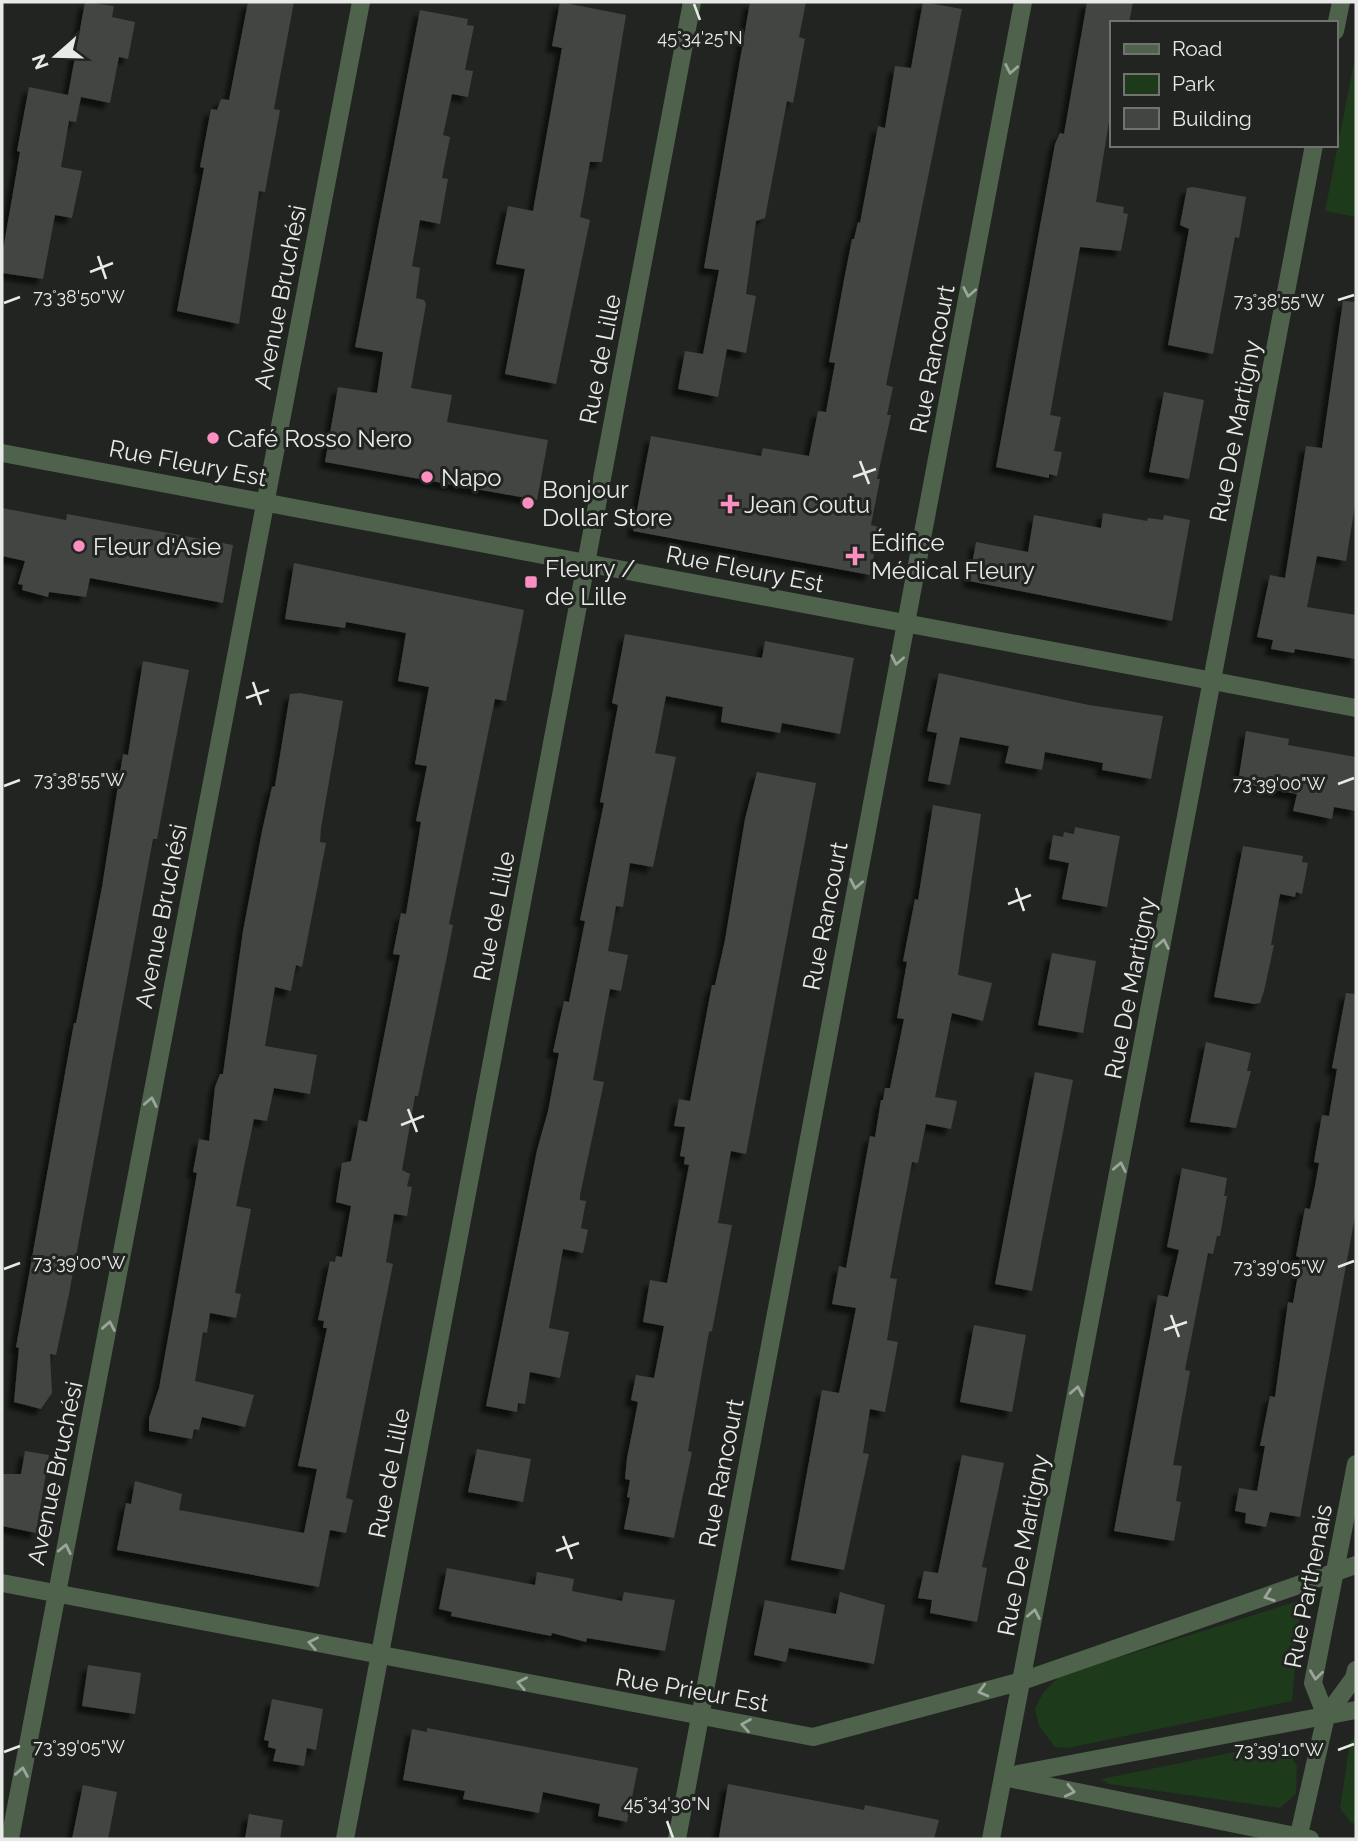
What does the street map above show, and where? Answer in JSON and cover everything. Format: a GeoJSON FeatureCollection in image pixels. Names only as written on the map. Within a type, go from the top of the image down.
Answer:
{"type":"FeatureCollection","features":[{"type":"Feature","properties":{"kind":"street","name":"Avenue Bruchési"},"geometry":{"type":"LineString","coordinates":[[10,1839],[361,2]]}},
{"type":"Feature","properties":{"kind":"street","name":"Rue de Lille"},"geometry":{"type":"LineString","coordinates":[[345,1839],[692,2]]}},
{"type":"Feature","properties":{"kind":"street","name":"Rue Rancourt"},"geometry":{"type":"LineString","coordinates":[[677,1839],[1023,2]]}},
{"type":"Feature","properties":{"kind":"street"},"geometry":{"type":"LineString","coordinates":[[1337,21],[1341,2]]}},
{"type":"Feature","properties":{"kind":"street","name":"Rue De Martigny"},"geometry":{"type":"LineString","coordinates":[[991,1839],[1314,147]]}},
{"type":"Feature","properties":{"kind":"street","name":"Rue Fleury Est"},"geometry":{"type":"LineString","coordinates":[[2,453],[1356,708]]}},
{"type":"Feature","properties":{"kind":"street","name":"Rue Parthenais"},"geometry":{"type":"LineString","coordinates":[[1326,1716],[1313,1683],[1356,1464]]}},
{"type":"Feature","properties":{"kind":"street","name":"Rue Prieur Est"},"geometry":{"type":"LineString","coordinates":[[2,1583],[813,1737],[1021,1681],[1356,1565]]}},
{"type":"Feature","properties":{"kind":"street"},"geometry":{"type":"LineString","coordinates":[[1003,1777],[1302,1839],[1326,1716],[1354,1678],[1356,1670]]}},
{"type":"Feature","properties":{"kind":"street"},"geometry":{"type":"LineString","coordinates":[[1003,1777],[1356,1710]]}},
{"type":"Feature","properties":{"kind":"green space"},"geometry":{"type":"Polygon","coordinates":[[[1356,52],[1356,217],[1325,211],[1356,52]]]}},
{"type":"Feature","properties":{"kind":"green space"},"geometry":{"type":"Polygon","coordinates":[[[1301,1600],[1292,1701],[1068,1748],[1055,1747],[1039,1726],[1035,1709],[1043,1693],[1060,1676],[1301,1600]]]}},
{"type":"Feature","properties":{"kind":"green space"},"geometry":{"type":"Polygon","coordinates":[[[1356,1737],[1356,1824],[1351,1823],[1340,1808],[1350,1742],[1356,1737]]]}},
{"type":"Feature","properties":{"kind":"green space"},"geometry":{"type":"Polygon","coordinates":[[[1283,1745],[1297,1766],[1296,1794],[1280,1808],[1109,1784],[1101,1779],[1264,1746],[1283,1745]]]}},
{"type":"Feature","properties":{"kind":"building"},"geometry":{"type":"Polygon","coordinates":[[[85,2],[114,6],[112,17],[135,22],[128,59],[119,57],[110,103],[81,97],[76,122],[69,121],[61,167],[82,171],[72,218],[55,215],[43,279],[2,273],[2,256],[20,152],[17,151],[29,87],[68,95],[85,2]]]}},
{"type":"Feature","properties":{"kind":"building"},"geometry":{"type":"Polygon","coordinates":[[[248,2],[294,2],[274,109],[280,110],[265,192],[259,191],[239,324],[177,311],[204,168],[200,167],[211,109],[217,110],[221,99],[229,100],[248,2]]]}},
{"type":"Feature","properties":{"kind":"building"},"geometry":{"type":"Polygon","coordinates":[[[560,2],[626,15],[602,162],[590,162],[580,217],[590,220],[556,384],[505,374],[525,269],[496,264],[508,206],[533,211],[562,48],[552,46],[560,2]]]}},
{"type":"Feature","properties":{"kind":"building"},"geometry":{"type":"Polygon","coordinates":[[[750,2],[806,2],[799,37],[805,39],[793,103],[787,101],[765,218],[756,221],[746,294],[756,296],[746,353],[727,349],[718,397],[678,389],[685,351],[703,354],[719,270],[704,268],[750,2]]]}},
{"type":"Feature","properties":{"kind":"building"},"geometry":{"type":"Polygon","coordinates":[[[923,2],[962,9],[886,385],[893,387],[887,415],[891,415],[877,479],[880,479],[871,525],[879,527],[870,575],[633,531],[651,436],[761,456],[763,448],[809,456],[818,411],[826,412],[835,363],[829,362],[852,239],[858,222],[860,223],[878,126],[885,128],[895,66],[911,68],[923,2]]]}},
{"type":"Feature","properties":{"kind":"building"},"geometry":{"type":"Polygon","coordinates":[[[1087,2],[1133,2],[1129,21],[1110,21],[1110,115],[1096,202],[1124,207],[1123,213],[1128,214],[1121,251],[1080,247],[1050,415],[1061,417],[1054,451],[1062,452],[1057,476],[1049,474],[1049,478],[996,467],[1055,144],[1060,133],[1064,134],[1087,2]]]}},
{"type":"Feature","properties":{"kind":"building"},"geometry":{"type":"Polygon","coordinates":[[[420,10],[468,19],[467,25],[474,26],[465,70],[473,71],[468,97],[452,94],[443,135],[450,137],[442,178],[448,179],[440,224],[420,220],[412,266],[420,268],[416,298],[424,300],[426,304],[411,388],[452,395],[447,422],[548,440],[537,500],[325,462],[338,387],[377,393],[383,352],[355,347],[420,10]]]}},
{"type":"Feature","properties":{"kind":"building"},"geometry":{"type":"Polygon","coordinates":[[[1187,188],[1246,197],[1239,238],[1235,237],[1213,354],[1168,345],[1189,229],[1180,225],[1187,188]]]}},
{"type":"Feature","properties":{"kind":"building"},"geometry":{"type":"Polygon","coordinates":[[[1343,301],[1356,302],[1356,499],[1346,561],[1317,556],[1307,607],[1356,615],[1356,659],[1295,649],[1294,653],[1271,649],[1273,640],[1257,637],[1270,575],[1285,578],[1306,446],[1322,448],[1343,301]]]}},
{"type":"Feature","properties":{"kind":"building"},"geometry":{"type":"Polygon","coordinates":[[[1164,392],[1204,400],[1189,479],[1149,472],[1164,392]]]}},
{"type":"Feature","properties":{"kind":"building"},"geometry":{"type":"Polygon","coordinates":[[[2,508],[66,520],[67,514],[233,545],[223,603],[90,578],[86,597],[49,592],[48,597],[22,590],[23,585],[18,584],[25,561],[2,556],[2,508]]]}},
{"type":"Feature","properties":{"kind":"building"},"geometry":{"type":"Polygon","coordinates":[[[1103,513],[1147,521],[1148,518],[1163,520],[1164,515],[1190,520],[1172,621],[969,581],[976,542],[1028,552],[1034,515],[1101,528],[1103,513]]]}},
{"type":"Feature","properties":{"kind":"building"},"geometry":{"type":"Polygon","coordinates":[[[294,563],[524,610],[506,701],[495,699],[449,924],[453,925],[447,956],[418,1096],[415,1096],[402,1170],[410,1174],[407,1186],[412,1187],[407,1216],[394,1214],[386,1262],[393,1264],[346,1498],[353,1500],[346,1533],[330,1530],[319,1587],[117,1550],[126,1503],[131,1504],[135,1481],[182,1494],[179,1510],[304,1533],[317,1469],[298,1466],[327,1328],[323,1328],[324,1321],[318,1320],[330,1261],[335,1262],[336,1256],[342,1257],[351,1206],[336,1202],[342,1163],[351,1161],[359,1120],[367,1122],[400,955],[393,954],[401,913],[406,914],[421,822],[416,821],[427,766],[415,764],[429,687],[398,681],[406,633],[346,622],[345,628],[285,619],[294,563]]]}},
{"type":"Feature","properties":{"kind":"building"},"geometry":{"type":"Polygon","coordinates":[[[625,634],[762,658],[765,641],[854,658],[840,734],[782,723],[780,733],[721,722],[723,707],[666,696],[655,753],[676,757],[653,867],[630,863],[623,907],[616,906],[608,951],[628,955],[621,991],[610,989],[593,1080],[604,1082],[580,1195],[580,1200],[586,1201],[581,1228],[588,1230],[583,1253],[563,1249],[549,1328],[569,1332],[560,1378],[530,1372],[525,1404],[518,1403],[517,1412],[486,1406],[559,1053],[553,1052],[564,1001],[569,1002],[585,921],[580,920],[604,803],[600,802],[618,705],[612,703],[625,634]]]}},
{"type":"Feature","properties":{"kind":"building"},"geometry":{"type":"Polygon","coordinates":[[[143,661],[189,670],[157,839],[153,839],[69,1294],[56,1355],[50,1354],[52,1393],[41,1409],[14,1402],[19,1348],[16,1347],[74,1023],[102,887],[123,754],[128,755],[143,661]]]}},
{"type":"Feature","properties":{"kind":"building"},"geometry":{"type":"Polygon","coordinates":[[[939,673],[1089,705],[1163,716],[1151,779],[1102,770],[1103,763],[1045,752],[1042,770],[1005,763],[1009,746],[960,737],[950,785],[928,781],[937,733],[927,731],[939,673]]]}},
{"type":"Feature","properties":{"kind":"building"},"geometry":{"type":"Polygon","coordinates":[[[300,693],[343,701],[321,828],[320,842],[326,843],[302,967],[296,965],[291,991],[275,987],[265,1046],[317,1055],[310,1094],[274,1088],[267,1121],[254,1119],[236,1206],[251,1209],[235,1293],[241,1294],[236,1318],[210,1313],[207,1333],[203,1332],[195,1381],[254,1395],[245,1427],[202,1417],[199,1430],[194,1429],[192,1439],[149,1431],[149,1418],[159,1388],[173,1310],[197,1173],[193,1172],[199,1139],[209,1141],[215,1087],[220,1074],[223,1074],[243,931],[262,831],[272,787],[275,786],[290,694],[300,693]]]}},
{"type":"Feature","properties":{"kind":"building"},"geometry":{"type":"Polygon","coordinates":[[[1246,731],[1289,739],[1288,745],[1356,757],[1356,811],[1334,807],[1332,819],[1293,811],[1297,794],[1238,783],[1246,731]]]}},
{"type":"Feature","properties":{"kind":"building"},"geometry":{"type":"Polygon","coordinates":[[[757,772],[816,783],[746,1154],[731,1151],[718,1223],[732,1225],[712,1331],[709,1332],[688,1451],[692,1452],[674,1538],[624,1529],[630,1498],[627,1497],[630,1480],[625,1479],[627,1458],[638,1402],[631,1400],[636,1375],[654,1378],[664,1326],[643,1322],[650,1280],[667,1283],[689,1165],[684,1164],[685,1157],[680,1156],[685,1127],[674,1126],[679,1099],[690,1101],[712,985],[715,985],[725,940],[745,819],[757,772]]]}},
{"type":"Feature","properties":{"kind":"building"},"geometry":{"type":"Polygon","coordinates":[[[933,805],[981,814],[958,975],[992,983],[983,1021],[952,1013],[935,1097],[957,1101],[951,1129],[926,1124],[918,1163],[912,1162],[890,1278],[897,1279],[887,1340],[898,1342],[885,1412],[870,1409],[863,1453],[869,1454],[844,1570],[791,1560],[822,1390],[839,1393],[856,1308],[832,1304],[839,1266],[846,1268],[870,1136],[875,1137],[881,1100],[885,1088],[890,1088],[904,1019],[897,1018],[907,962],[903,961],[915,899],[918,900],[933,805]]]}},
{"type":"Feature","properties":{"kind":"building"},"geometry":{"type":"Polygon","coordinates":[[[1075,827],[1120,836],[1107,907],[1062,899],[1069,863],[1049,859],[1053,835],[1063,837],[1064,832],[1074,834],[1075,827]]]}},
{"type":"Feature","properties":{"kind":"building"},"geometry":{"type":"Polygon","coordinates":[[[1243,846],[1303,856],[1302,862],[1308,863],[1302,894],[1296,892],[1295,897],[1280,894],[1271,945],[1274,945],[1264,991],[1260,1003],[1254,1004],[1214,997],[1243,846]]]}},
{"type":"Feature","properties":{"kind":"building"},"geometry":{"type":"Polygon","coordinates":[[[1052,953],[1096,961],[1083,1033],[1038,1025],[1052,953]]]}},
{"type":"Feature","properties":{"kind":"building"},"geometry":{"type":"Polygon","coordinates":[[[1346,993],[1356,994],[1356,1211],[1300,1517],[1270,1512],[1266,1527],[1245,1523],[1246,1513],[1235,1511],[1239,1488],[1257,1491],[1265,1446],[1260,1446],[1270,1396],[1275,1397],[1288,1302],[1293,1303],[1301,1258],[1296,1256],[1305,1208],[1310,1209],[1315,1186],[1319,1163],[1314,1162],[1322,1115],[1329,1116],[1337,1069],[1332,1068],[1346,993]]]}},
{"type":"Feature","properties":{"kind":"building"},"geometry":{"type":"Polygon","coordinates":[[[1206,1042],[1251,1053],[1247,1071],[1251,1071],[1236,1128],[1190,1122],[1206,1042]]]}},
{"type":"Feature","properties":{"kind":"building"},"geometry":{"type":"Polygon","coordinates":[[[1035,1072],[1073,1080],[1032,1291],[995,1284],[1035,1072]]]}},
{"type":"Feature","properties":{"kind":"building"},"geometry":{"type":"Polygon","coordinates":[[[1182,1168],[1227,1178],[1224,1196],[1227,1196],[1220,1236],[1217,1236],[1213,1254],[1208,1253],[1185,1370],[1190,1371],[1173,1465],[1182,1466],[1176,1501],[1181,1502],[1174,1541],[1114,1531],[1158,1295],[1168,1297],[1179,1250],[1167,1247],[1182,1168]]]}},
{"type":"Feature","properties":{"kind":"building"},"geometry":{"type":"Polygon","coordinates":[[[974,1325],[1026,1335],[1012,1412],[960,1402],[974,1325]]]}},
{"type":"Feature","properties":{"kind":"building"},"geometry":{"type":"Polygon","coordinates":[[[477,1449],[531,1459],[523,1502],[468,1492],[477,1449]]]}},
{"type":"Feature","properties":{"kind":"building"},"geometry":{"type":"Polygon","coordinates":[[[25,1451],[49,1455],[36,1533],[2,1526],[2,1474],[21,1474],[25,1451]]]}},
{"type":"Feature","properties":{"kind":"building"},"geometry":{"type":"Polygon","coordinates":[[[962,1455],[1004,1463],[982,1567],[987,1568],[977,1622],[930,1613],[932,1600],[918,1598],[924,1571],[938,1573],[962,1455]]]}},
{"type":"Feature","properties":{"kind":"building"},"geometry":{"type":"Polygon","coordinates":[[[447,1568],[535,1585],[537,1572],[574,1579],[572,1591],[622,1601],[624,1592],[675,1600],[665,1651],[587,1638],[586,1642],[552,1633],[551,1636],[451,1616],[452,1612],[439,1609],[447,1568]]]}},
{"type":"Feature","properties":{"kind":"building"},"geometry":{"type":"Polygon","coordinates":[[[840,1592],[885,1605],[874,1664],[789,1648],[786,1662],[754,1655],[765,1600],[836,1614],[840,1592]]]}},
{"type":"Feature","properties":{"kind":"building"},"geometry":{"type":"Polygon","coordinates":[[[88,1665],[141,1673],[135,1714],[82,1706],[88,1665]]]}},
{"type":"Feature","properties":{"kind":"building"},"geometry":{"type":"Polygon","coordinates":[[[272,1699],[323,1709],[316,1750],[307,1748],[304,1766],[273,1761],[276,1749],[268,1747],[269,1741],[264,1740],[272,1699]]]}},
{"type":"Feature","properties":{"kind":"building"},"geometry":{"type":"Polygon","coordinates":[[[427,1728],[638,1768],[627,1822],[598,1816],[600,1804],[543,1792],[539,1813],[463,1799],[465,1791],[403,1780],[412,1729],[427,1732],[427,1728]]]}},
{"type":"Feature","properties":{"kind":"building"},"geometry":{"type":"Polygon","coordinates":[[[728,1784],[864,1810],[865,1805],[939,1820],[934,1839],[721,1839],[719,1837],[728,1784]]]}},
{"type":"Feature","properties":{"kind":"building"},"geometry":{"type":"Polygon","coordinates":[[[83,1785],[117,1792],[108,1839],[72,1839],[83,1785]]]}},
{"type":"Feature","properties":{"kind":"building"},"geometry":{"type":"Polygon","coordinates":[[[249,1814],[283,1820],[280,1839],[245,1839],[249,1814]]]}},
{"type":"Feature","properties":{"kind":"place","name":"Café Rosso Nero"},"geometry":{"type":"Point","coordinates":[213,438]}},
{"type":"Feature","properties":{"kind":"place","name":"Napo"},"geometry":{"type":"Point","coordinates":[427,477]}},
{"type":"Feature","properties":{"kind":"place","name":"Bonjour Dollar Store"},"geometry":{"type":"Point","coordinates":[528,503]}},
{"type":"Feature","properties":{"kind":"place","name":"Jean Coutu"},"geometry":{"type":"Point","coordinates":[730,504]}},
{"type":"Feature","properties":{"kind":"place","name":"Fleur d'Asie"},"geometry":{"type":"Point","coordinates":[79,546]}},
{"type":"Feature","properties":{"kind":"place","name":"Édifice Médical Fleury"},"geometry":{"type":"Point","coordinates":[855,556]}},
{"type":"Feature","properties":{"kind":"place","name":"Fleury / de Lille"},"geometry":{"type":"Point","coordinates":[531,582]}}]}
